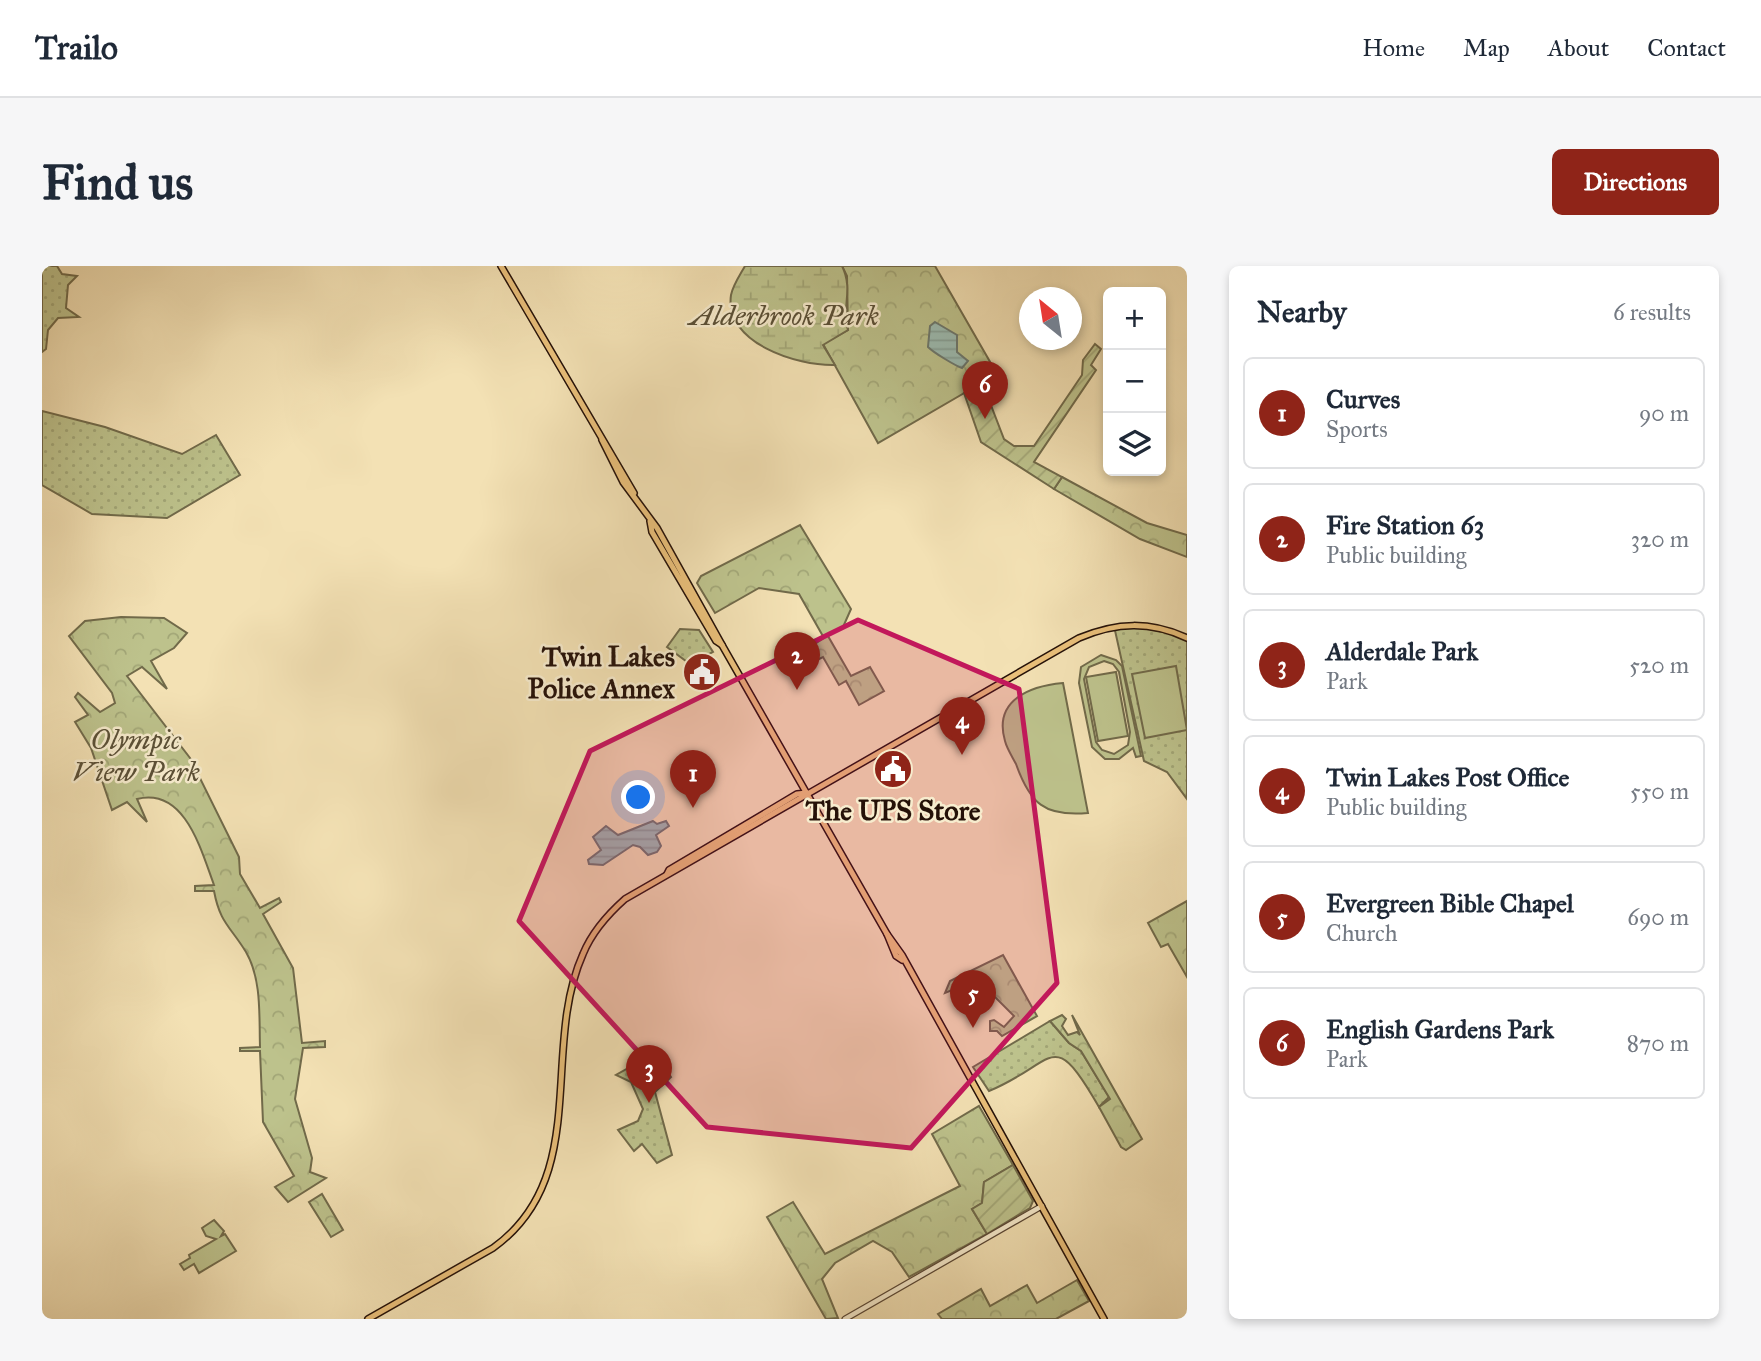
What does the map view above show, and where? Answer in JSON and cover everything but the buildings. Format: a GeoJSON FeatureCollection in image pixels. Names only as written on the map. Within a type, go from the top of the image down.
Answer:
{"type":"FeatureCollection","features":[{"type":"Feature","properties":{"kind":"main road"},"geometry":{"type":"LineString","coordinates":[[501,266],[602,440],[628,478],[652,532],[716,641],[722,645],[1104,1319]]}},
{"type":"Feature","properties":{"kind":"main road"},"geometry":{"type":"LineString","coordinates":[[667,874],[672,875],[725,845],[807,793],[1093,632],[1134,625],[1172,631],[1187,638]]}},
{"type":"Feature","properties":{"kind":"main road"},"geometry":{"type":"LineString","coordinates":[[368,1319],[493,1248],[507,1238],[532,1208],[547,1179],[552,1160],[571,992],[583,951],[596,929],[625,899],[667,874],[669,870],[797,794],[807,793]]}},
{"type":"Feature","properties":{"kind":"main road"},"geometry":{"type":"LineString","coordinates":[[725,845],[735,836],[736,831]]}},
{"type":"Feature","properties":{"kind":"street"},"geometry":{"type":"LineString","coordinates":[[845,1319],[1042,1206]]}},
{"type":"Feature","properties":{"kind":"highlighted area"},"geometry":{"type":"Polygon","coordinates":[[[858,620],[1019,689],[1057,983],[911,1148],[707,1127],[519,921],[590,751],[858,620]]]}},
{"type":"Feature","properties":{"kind":"green space"},"geometry":{"type":"Polygon","coordinates":[[[42,266],[57,266],[62,274],[77,276],[68,285],[66,308],[79,317],[58,318],[48,330],[46,349],[42,352],[42,266]]]}},
{"type":"Feature","properties":{"kind":"green space","name":"Alderbrook Park"},"geometry":{"type":"Polygon","coordinates":[[[745,266],[842,266],[847,283],[848,330],[823,345],[835,365],[784,356],[751,339],[739,326],[732,312],[731,295],[745,266]]]}},
{"type":"Feature","properties":{"kind":"green space"},"geometry":{"type":"Polygon","coordinates":[[[842,266],[935,266],[997,374],[878,443],[823,344],[848,330],[847,276],[842,266]]]}},
{"type":"Feature","properties":{"kind":"green space"},"geometry":{"type":"Polygon","coordinates":[[[1095,344],[1101,349],[1091,365],[1096,370],[1034,462],[1062,477],[1054,489],[981,442],[964,393],[982,382],[1004,439],[1014,446],[1034,446],[1082,375],[1083,360],[1095,344]]]}},
{"type":"Feature","properties":{"kind":"green space"},"geometry":{"type":"Polygon","coordinates":[[[42,411],[105,427],[182,454],[216,435],[240,475],[167,518],[92,514],[42,485],[42,411]]]}},
{"type":"Feature","properties":{"kind":"green space"},"geometry":{"type":"Polygon","coordinates":[[[1062,477],[1147,523],[1187,535],[1187,557],[1140,539],[1054,489],[1062,477]]]}},
{"type":"Feature","properties":{"kind":"green space"},"geometry":{"type":"Polygon","coordinates":[[[800,525],[851,609],[843,627],[828,636],[851,676],[870,667],[884,691],[859,705],[846,681],[839,685],[823,657],[805,666],[809,649],[824,638],[799,594],[759,588],[715,613],[697,583],[701,576],[800,525]]]}},
{"type":"Feature","properties":{"kind":"green space","name":"Olympic View Park"},"geometry":{"type":"Polygon","coordinates":[[[121,617],[164,618],[187,633],[174,648],[151,661],[167,689],[142,667],[127,676],[190,758],[239,857],[240,874],[260,908],[279,898],[281,902],[263,914],[293,968],[302,1043],[325,1041],[325,1047],[303,1048],[295,1099],[312,1158],[310,1172],[326,1178],[288,1202],[275,1187],[294,1176],[263,1122],[260,1051],[240,1051],[240,1048],[260,1047],[259,998],[255,974],[246,952],[223,918],[214,891],[195,891],[195,886],[214,885],[197,839],[189,824],[167,802],[154,798],[137,799],[147,822],[127,802],[112,810],[91,748],[75,722],[88,715],[75,697],[78,693],[100,712],[115,703],[112,693],[69,636],[85,621],[121,617]]]}},
{"type":"Feature","properties":{"kind":"green space"},"geometry":{"type":"Polygon","coordinates":[[[1134,625],[1187,638],[1187,799],[1167,772],[1144,761],[1114,626],[1134,625]]]}},
{"type":"Feature","properties":{"kind":"green space"},"geometry":{"type":"Polygon","coordinates":[[[680,629],[699,630],[713,652],[698,660],[694,667],[667,647],[680,629]]]}},
{"type":"Feature","properties":{"kind":"green space"},"geometry":{"type":"Polygon","coordinates":[[[1101,655],[1116,660],[1122,666],[1141,756],[1136,757],[1133,748],[1119,759],[1105,759],[1092,747],[1079,683],[1081,667],[1101,655]],[[1104,661],[1089,667],[1084,679],[1096,742],[1102,750],[1114,754],[1128,745],[1130,732],[1119,672],[1113,664],[1104,661]]]}},
{"type":"Feature","properties":{"kind":"green space"},"geometry":{"type":"Polygon","coordinates":[[[1176,666],[1187,730],[1145,738],[1132,674],[1176,666]]]}},
{"type":"Feature","properties":{"kind":"green space"},"geometry":{"type":"Polygon","coordinates":[[[1116,672],[1128,736],[1098,741],[1086,677],[1116,672]]]}},
{"type":"Feature","properties":{"kind":"green space"},"geometry":{"type":"Polygon","coordinates":[[[1063,683],[1088,813],[1060,813],[1041,805],[1027,789],[1005,741],[1004,715],[1009,705],[1027,692],[1063,683]]]}},
{"type":"Feature","properties":{"kind":"green space"},"geometry":{"type":"Polygon","coordinates":[[[1187,901],[1187,977],[1168,944],[1161,947],[1148,923],[1187,901]]]}},
{"type":"Feature","properties":{"kind":"green space"},"geometry":{"type":"Polygon","coordinates":[[[1003,955],[1037,1016],[1002,1036],[997,1031],[990,1031],[990,1021],[994,1020],[1004,1027],[1014,1016],[996,998],[972,982],[945,993],[950,981],[1003,955]]]}},
{"type":"Feature","properties":{"kind":"green space"},"geometry":{"type":"Polygon","coordinates":[[[1062,1015],[1066,1019],[1062,1026],[1068,1035],[1077,1032],[1080,1035],[1072,1015],[1142,1139],[1126,1150],[1121,1147],[1099,1107],[1110,1099],[1081,1051],[1069,1043],[1050,1021],[1062,1015]]]}},
{"type":"Feature","properties":{"kind":"green space"},"geometry":{"type":"Polygon","coordinates":[[[1050,1021],[1069,1043],[1081,1051],[1109,1097],[1099,1107],[1083,1081],[1061,1058],[1052,1057],[1041,1062],[989,1091],[973,1067],[1050,1021]]]}},
{"type":"Feature","properties":{"kind":"green space"},"geometry":{"type":"Polygon","coordinates":[[[655,1053],[671,1077],[655,1092],[672,1155],[657,1163],[642,1144],[634,1151],[618,1130],[638,1121],[643,1109],[631,1082],[616,1075],[655,1053]]]}},
{"type":"Feature","properties":{"kind":"green space"},"geometry":{"type":"Polygon","coordinates":[[[979,1106],[1013,1165],[984,1182],[982,1203],[972,1209],[987,1234],[909,1277],[892,1252],[873,1241],[835,1263],[822,1279],[838,1318],[826,1319],[767,1217],[793,1202],[825,1254],[960,1186],[932,1134],[979,1106]]]}},
{"type":"Feature","properties":{"kind":"green space"},"geometry":{"type":"Polygon","coordinates":[[[1013,1165],[1033,1201],[1030,1208],[987,1234],[972,1209],[982,1203],[984,1182],[1013,1165]]]}},
{"type":"Feature","properties":{"kind":"green space"},"geometry":{"type":"Polygon","coordinates":[[[322,1194],[343,1230],[331,1237],[309,1202],[322,1194]]]}},
{"type":"Feature","properties":{"kind":"green space"},"geometry":{"type":"Polygon","coordinates":[[[214,1220],[224,1231],[221,1236],[225,1234],[236,1251],[199,1273],[194,1264],[184,1270],[180,1264],[190,1258],[189,1255],[216,1239],[206,1236],[202,1228],[214,1220]]]}},
{"type":"Feature","properties":{"kind":"green space"},"geometry":{"type":"Polygon","coordinates":[[[1077,1280],[1089,1301],[1056,1319],[942,1319],[938,1314],[981,1289],[990,1306],[1027,1285],[1037,1303],[1077,1280]]]}},
{"type":"Feature","properties":{"kind":"water"},"geometry":{"type":"Polygon","coordinates":[[[935,322],[957,335],[957,352],[968,361],[962,368],[928,347],[930,326],[935,322]]]}},
{"type":"Feature","properties":{"kind":"water"},"geometry":{"type":"Polygon","coordinates":[[[653,821],[657,824],[666,821],[669,826],[656,835],[661,846],[657,852],[648,855],[640,847],[633,845],[603,865],[589,864],[588,860],[601,850],[593,837],[606,826],[618,835],[653,821]]]}},
{"type":"Feature","properties":{"kind":"place","name":"English Gardens Park"},"geometry":{"type":"Point","coordinates":[985,419]}},
{"type":"Feature","properties":{"kind":"place","name":"Twin Lakes Police Annex"},"geometry":{"type":"Point","coordinates":[702,672]}},
{"type":"Feature","properties":{"kind":"place","name":"Fire Station 63"},"geometry":{"type":"Point","coordinates":[797,690]}},
{"type":"Feature","properties":{"kind":"place","name":"Twin Lakes Post Office"},"geometry":{"type":"Point","coordinates":[962,755]}},
{"type":"Feature","properties":{"kind":"place","name":"The UPS Store"},"geometry":{"type":"Point","coordinates":[893,769]}},
{"type":"Feature","properties":{"kind":"place","name":"Curves"},"geometry":{"type":"Point","coordinates":[693,808]}},
{"type":"Feature","properties":{"kind":"place","name":"Evergreen Bible Chapel"},"geometry":{"type":"Point","coordinates":[973,1028]}},
{"type":"Feature","properties":{"kind":"place","name":"Alderdale Park"},"geometry":{"type":"Point","coordinates":[649,1103]}}]}
